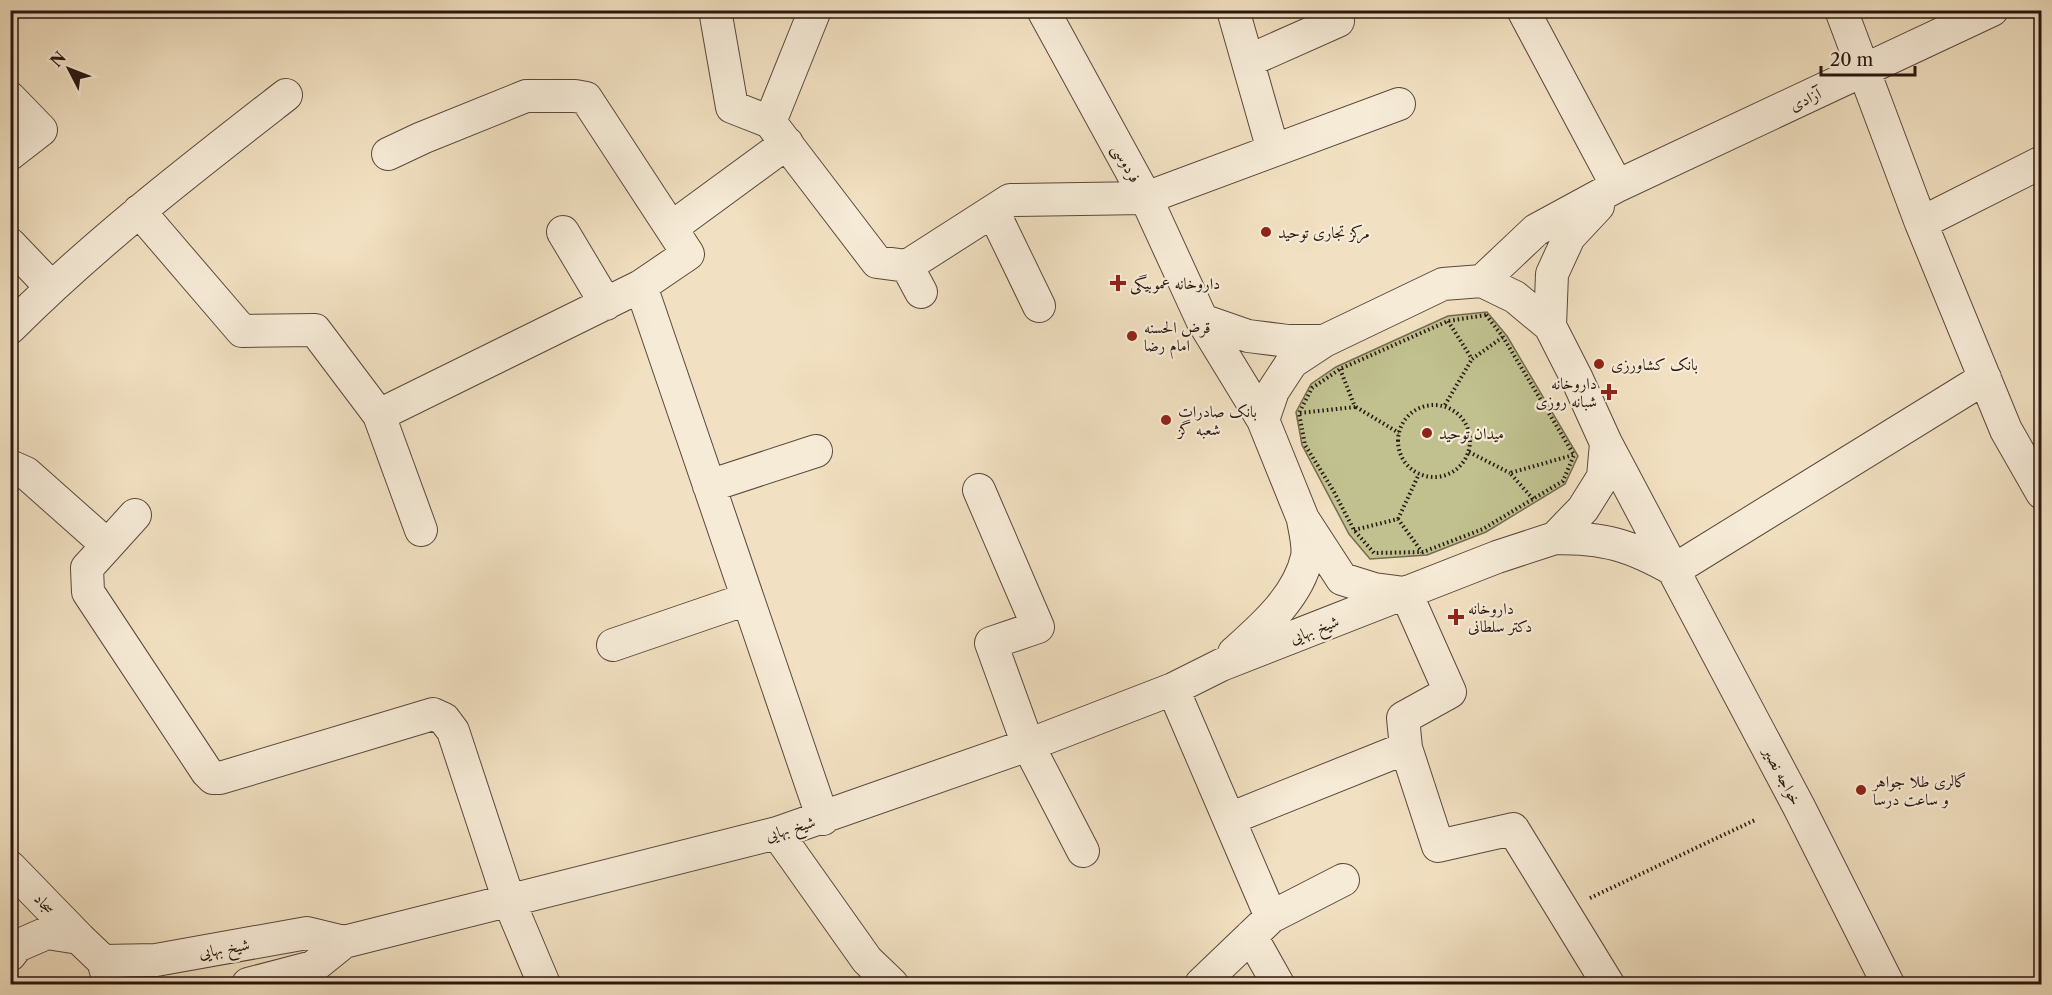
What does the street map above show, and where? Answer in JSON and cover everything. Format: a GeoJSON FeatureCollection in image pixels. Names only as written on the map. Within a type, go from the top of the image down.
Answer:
{"type":"FeatureCollection","features":[{"type":"Feature","properties":{"kind":"street"},"geometry":{"type":"LineString","coordinates":[[715,10],[732,107],[779,132],[877,262],[914,279],[993,211],[1010,200],[1146,198],[1399,104]]}},
{"type":"Feature","properties":{"kind":"street"},"geometry":{"type":"LineString","coordinates":[[671,228],[779,132],[816,10]]}},
{"type":"Feature","properties":{"kind":"street","name":"فردوسی"},"geometry":{"type":"LineString","coordinates":[[1043,10],[1146,198],[1202,320],[1263,420]]}},
{"type":"Feature","properties":{"kind":"street"},"geometry":{"type":"LineString","coordinates":[[1233,10],[1273,150]]}},
{"type":"Feature","properties":{"kind":"street"},"geometry":{"type":"LineString","coordinates":[[1523,10],[1617,186]]}},
{"type":"Feature","properties":{"kind":"street"},"geometry":{"type":"LineString","coordinates":[[1841,10],[1921,223],[2006,430],[2042,493]]}},
{"type":"Feature","properties":{"kind":"street","name":"آزادی"},"geometry":{"type":"LineString","coordinates":[[1482,281],[1536,230],[1617,186],[1992,10]]}},
{"type":"Feature","properties":{"kind":"street"},"geometry":{"type":"LineString","coordinates":[[1248,61],[1338,21]]}},
{"type":"Feature","properties":{"kind":"street"},"geometry":{"type":"LineString","coordinates":[[10,328],[51,287],[139,211],[286,94]]}},
{"type":"Feature","properties":{"kind":"street"},"geometry":{"type":"LineString","coordinates":[[379,415],[641,286],[687,254],[586,98],[525,96],[388,154]]}},
{"type":"Feature","properties":{"kind":"street"},"geometry":{"type":"LineString","coordinates":[[10,99],[41,130],[10,154]]}},
{"type":"Feature","properties":{"kind":"street"},"geometry":{"type":"LineString","coordinates":[[1921,223],[2042,162]]}},
{"type":"Feature","properties":{"kind":"street","name":"آزادی"},"geometry":{"type":"LineString","coordinates":[[1550,326],[1552,274],[1569,237],[1617,186]]}},
{"type":"Feature","properties":{"kind":"street"},"geometry":{"type":"LineString","coordinates":[[139,211],[242,331],[315,330],[379,415],[422,530]]}},
{"type":"Feature","properties":{"kind":"street"},"geometry":{"type":"LineString","coordinates":[[993,211],[1039,306]]}},
{"type":"Feature","properties":{"kind":"street"},"geometry":{"type":"LineString","coordinates":[[563,232],[606,304]]}},
{"type":"Feature","properties":{"kind":"street"},"geometry":{"type":"LineString","coordinates":[[10,244],[51,287]]}},
{"type":"Feature","properties":{"kind":"street"},"geometry":{"type":"LineString","coordinates":[[1555,538],[1583,508],[1604,477],[1606,443],[1550,326],[1515,297],[1482,281],[1443,284],[1324,341],[1292,362],[1273,392],[1263,420],[1303,519],[1342,579],[1374,589],[1406,593],[1497,557],[1555,538],[1587,538],[1617,544],[1644,553],[1674,570],[1985,378]]}},
{"type":"Feature","properties":{"kind":"street"},"geometry":{"type":"LineString","coordinates":[[641,286],[823,819]]}},
{"type":"Feature","properties":{"kind":"street"},"geometry":{"type":"LineString","coordinates":[[1202,320],[1248,336],[1288,341],[1324,341]]}},
{"type":"Feature","properties":{"kind":"street","name":"خواجه نصیر"},"geometry":{"type":"LineString","coordinates":[[1606,443],[1799,807],[1888,984]]}},
{"type":"Feature","properties":{"kind":"street"},"geometry":{"type":"LineString","coordinates":[[709,486],[816,451]]}},
{"type":"Feature","properties":{"kind":"street"},"geometry":{"type":"LineString","coordinates":[[10,466],[26,472],[106,544]]}},
{"type":"Feature","properties":{"kind":"street"},"geometry":{"type":"LineString","coordinates":[[979,490],[1038,627],[991,643],[1028,745],[1083,851]]}},
{"type":"Feature","properties":{"kind":"street"},"geometry":{"type":"LineString","coordinates":[[135,515],[106,544],[87,568],[87,592],[207,772],[213,778],[220,778],[433,714],[444,719],[453,731],[509,901],[544,984]]}},
{"type":"Feature","properties":{"kind":"street","name":"شیخ بهایی"},"geometry":{"type":"LineString","coordinates":[[1221,665],[1262,628],[1298,586],[1307,555],[1303,519]]}},
{"type":"Feature","properties":{"kind":"street"},"geometry":{"type":"LineString","coordinates":[[1406,593],[1449,692],[1404,718],[1406,748],[1438,846],[1513,829],[1608,984]]}},
{"type":"Feature","properties":{"kind":"street","name":"شیخ بهایی"},"geometry":{"type":"LineString","coordinates":[[248,984],[313,967],[344,942],[777,833],[823,819],[1028,745],[1173,688],[1221,665],[1406,593]]}},
{"type":"Feature","properties":{"kind":"street"},"geometry":{"type":"LineString","coordinates":[[613,645],[747,599]]}},
{"type":"Feature","properties":{"kind":"street"},"geometry":{"type":"LineString","coordinates":[[1173,688],[1229,819],[1278,984]]}},
{"type":"Feature","properties":{"kind":"street"},"geometry":{"type":"LineString","coordinates":[[1229,819],[1406,748]]}},
{"type":"Feature","properties":{"kind":"street"},"geometry":{"type":"LineString","coordinates":[[777,833],[867,960],[892,984]]}},
{"type":"Feature","properties":{"kind":"street","name":"سجاد"},"geometry":{"type":"LineString","coordinates":[[10,867],[79,938],[107,972]]}},
{"type":"Feature","properties":{"kind":"street"},"geometry":{"type":"LineString","coordinates":[[1201,984],[1261,926],[1343,880]]}},
{"type":"Feature","properties":{"kind":"street"},"geometry":{"type":"LineString","coordinates":[[10,956],[17,946],[47,933],[79,938]]}},
{"type":"Feature","properties":{"kind":"street","name":"شیخ بهایی"},"geometry":{"type":"LineString","coordinates":[[107,972],[156,960],[307,933],[344,942]]}},
{"type":"Feature","properties":{"kind":"path"},"geometry":{"type":"LineString","coordinates":[[1486,315],[1503,337],[1574,455],[1563,481],[1483,529],[1423,552],[1374,553],[1354,530],[1305,445],[1299,413],[1312,388],[1340,369],[1448,321],[1486,315]]}},
{"type":"Feature","properties":{"kind":"path"},"geometry":{"type":"LineString","coordinates":[[1448,321],[1472,359]]}},
{"type":"Feature","properties":{"kind":"path"},"geometry":{"type":"LineString","coordinates":[[1445,405],[1472,359],[1503,337]]}},
{"type":"Feature","properties":{"kind":"path"},"geometry":{"type":"LineString","coordinates":[[1340,369],[1355,407]]}},
{"type":"Feature","properties":{"kind":"path"},"geometry":{"type":"LineString","coordinates":[[1445,405],[1455,410],[1463,418],[1469,429],[1471,440],[1469,452],[1463,463],[1449,474],[1431,477],[1419,474],[1409,467],[1398,445],[1403,421],[1421,406],[1445,405]]}},
{"type":"Feature","properties":{"kind":"path"},"geometry":{"type":"LineString","coordinates":[[1299,413],[1355,407],[1399,433]]}},
{"type":"Feature","properties":{"kind":"path"},"geometry":{"type":"LineString","coordinates":[[1469,452],[1510,473],[1533,499]]}},
{"type":"Feature","properties":{"kind":"path"},"geometry":{"type":"LineString","coordinates":[[1510,473],[1574,455]]}},
{"type":"Feature","properties":{"kind":"path"},"geometry":{"type":"LineString","coordinates":[[1398,519],[1419,474]]}},
{"type":"Feature","properties":{"kind":"path"},"geometry":{"type":"LineString","coordinates":[[1354,530],[1398,519]]}},
{"type":"Feature","properties":{"kind":"path"},"geometry":{"type":"LineString","coordinates":[[1398,519],[1423,552]]}},
{"type":"Feature","properties":{"kind":"path"},"geometry":{"type":"LineString","coordinates":[[1563,911],[1755,820]]}},
{"type":"Feature","properties":{"kind":"green space"},"geometry":{"type":"Polygon","coordinates":[[[1487,312],[1507,336],[1578,456],[1565,484],[1486,532],[1427,555],[1370,559],[1349,534],[1302,445],[1296,412],[1311,384],[1336,367],[1448,316],[1487,312]]]}},
{"type":"Feature","properties":{"kind":"place","name":"مرکز تجاری توحید"},"geometry":{"type":"Point","coordinates":[1266,232]}},
{"type":"Feature","properties":{"kind":"place","name":"داروخانه عموبیگی"},"geometry":{"type":"Point","coordinates":[1118,283]}},
{"type":"Feature","properties":{"kind":"place","name":"قرض الحسنه امام رضا"},"geometry":{"type":"Point","coordinates":[1132,336]}},
{"type":"Feature","properties":{"kind":"place","name":"بانک کشاورزی"},"geometry":{"type":"Point","coordinates":[1599,364]}},
{"type":"Feature","properties":{"kind":"place","name":"داروخانه شبانه روزی"},"geometry":{"type":"Point","coordinates":[1609,392]}},
{"type":"Feature","properties":{"kind":"place","name":"بانک صادرات شعبه گز"},"geometry":{"type":"Point","coordinates":[1166,420]}},
{"type":"Feature","properties":{"kind":"place","name":"میدان توحید"},"geometry":{"type":"Point","coordinates":[1427,433]}},
{"type":"Feature","properties":{"kind":"place","name":"داروخانه دکتر سلطانی"},"geometry":{"type":"Point","coordinates":[1456,617]}},
{"type":"Feature","properties":{"kind":"place","name":"گالری طلا جواهر و ساعت درسا"},"geometry":{"type":"Point","coordinates":[1861,790]}}]}
